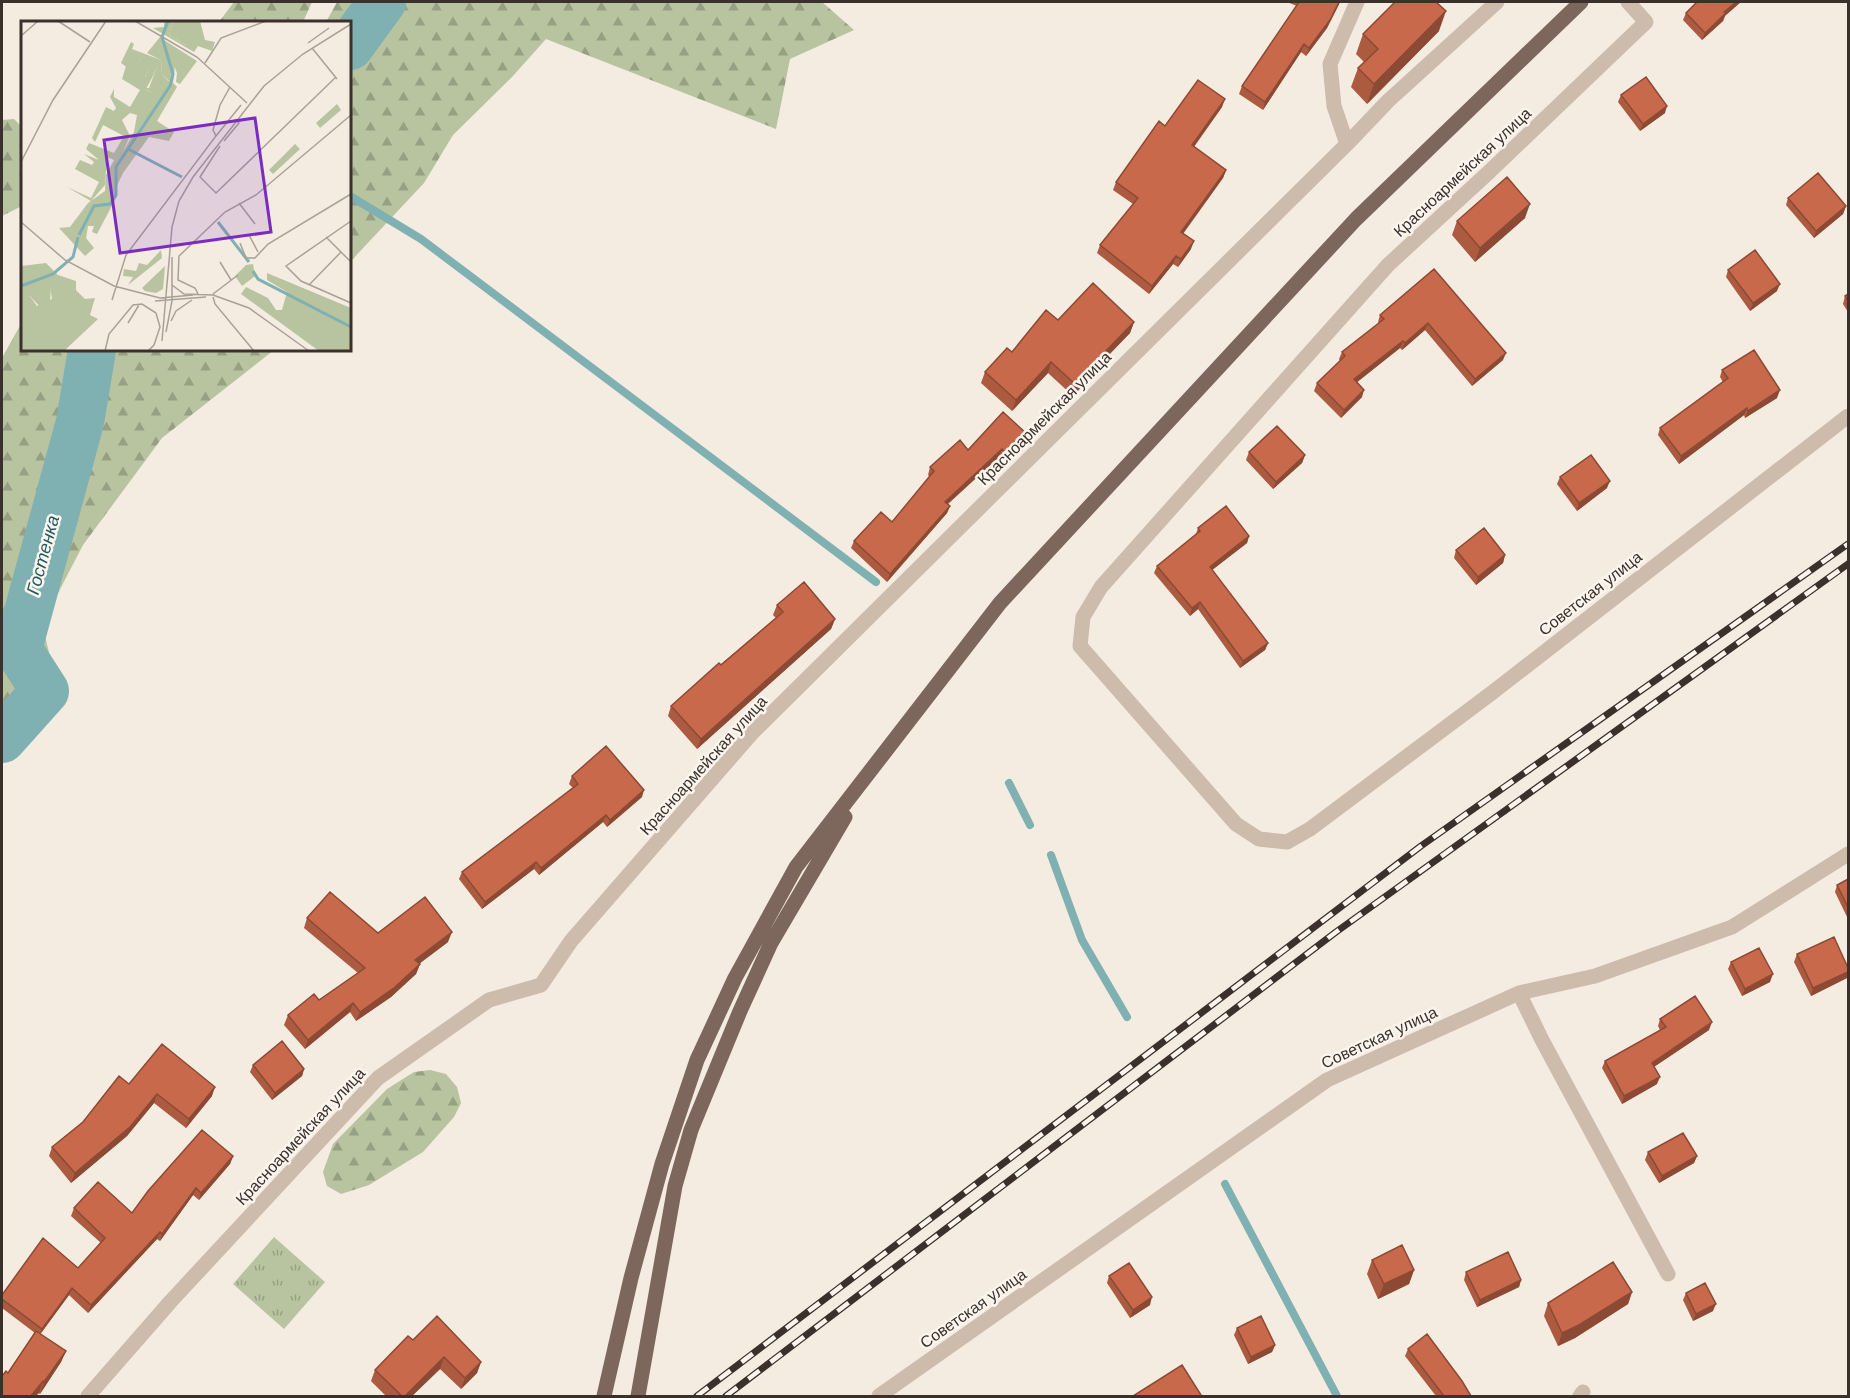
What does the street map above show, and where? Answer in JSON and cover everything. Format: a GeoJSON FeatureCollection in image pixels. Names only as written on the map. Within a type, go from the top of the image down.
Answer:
{"type":"FeatureCollection","features":[{"type":"Feature","properties":{"kind":"main road"},"geometry":{"type":"LineString","coordinates":[[604,1396],[631,1278],[662,1164],[697,1060],[735,978],[796,867],[1000,603],[1356,219],[1581,2]]}},
{"type":"Feature","properties":{"kind":"main road"},"geometry":{"type":"LineString","coordinates":[[638,1396],[675,1186],[691,1130],[771,943],[878,760]]}},
{"type":"Feature","properties":{"kind":"street"},"geometry":{"type":"LineString","coordinates":[[1347,144],[1334,106],[1330,64],[1357,2]]}},
{"type":"Feature","properties":{"kind":"street","name":"Красноармейская улица"},"geometry":{"type":"LineString","coordinates":[[88,1396],[171,1301],[378,1078],[489,1000],[541,985],[571,941],[752,733],[1388,101],[1497,2]]}},
{"type":"Feature","properties":{"kind":"street","name":"Красноармейская улица"},"geometry":{"type":"LineString","coordinates":[[1259,838],[1236,824],[1080,646],[1083,617],[1101,587],[1388,265],[1646,22],[1628,2]]}},
{"type":"Feature","properties":{"kind":"street","name":"Советская улица"},"geometry":{"type":"LineString","coordinates":[[1259,838],[1287,842],[1310,829],[1502,684],[1848,416]]}},
{"type":"Feature","properties":{"kind":"street","name":"Советская улица"},"geometry":{"type":"LineString","coordinates":[[879,1396],[1327,1080],[1519,993],[1595,976],[1732,927],[1848,854]]}},
{"type":"Feature","properties":{"kind":"street"},"geometry":{"type":"LineString","coordinates":[[1519,993],[1668,1274]]}},
{"type":"Feature","properties":{"kind":"green space"},"geometry":{"type":"Polygon","coordinates":[[[234,2],[312,2],[303,21],[220,21],[234,2]]]}},
{"type":"Feature","properties":{"kind":"green space"},"geometry":{"type":"Polygon","coordinates":[[[337,2],[822,2],[854,30],[790,59],[776,129],[546,39],[512,77],[453,135],[424,183],[351,261],[351,21],[327,21],[337,2]]]}},
{"type":"Feature","properties":{"kind":"green space"},"geometry":{"type":"Polygon","coordinates":[[[14,119],[21,126],[21,206],[2,216],[2,120],[14,119]]]}},
{"type":"Feature","properties":{"kind":"green space"},"geometry":{"type":"Polygon","coordinates":[[[21,324],[21,351],[273,351],[162,438],[83,545],[42,624],[60,697],[2,756],[2,358],[21,324]]]}},
{"type":"Feature","properties":{"kind":"green space"},"geometry":{"type":"Polygon","coordinates":[[[430,1070],[446,1074],[457,1087],[461,1103],[454,1117],[423,1152],[369,1185],[341,1194],[327,1186],[323,1172],[333,1144],[387,1089],[414,1072],[430,1070]]]}},
{"type":"Feature","properties":{"kind":"green space"},"geometry":{"type":"Polygon","coordinates":[[[274,1237],[325,1282],[284,1329],[233,1284],[274,1237]]]}},
{"type":"Feature","properties":{"kind":"building"},"geometry":{"type":"Polygon","coordinates":[[[1299,2],[1339,2],[1330,20],[1309,48],[1304,44],[1265,102],[1242,86],[1299,2]]]}},
{"type":"Feature","properties":{"kind":"building"},"geometry":{"type":"Polygon","coordinates":[[[1395,2],[1436,2],[1446,11],[1374,84],[1358,68],[1378,49],[1363,34],[1395,2]]]}},
{"type":"Feature","properties":{"kind":"building"},"geometry":{"type":"Polygon","coordinates":[[[1697,2],[1736,2],[1705,33],[1686,13],[1697,2]]]}},
{"type":"Feature","properties":{"kind":"building"},"geometry":{"type":"Polygon","coordinates":[[[1646,77],[1667,106],[1643,124],[1621,95],[1646,77]]]}},
{"type":"Feature","properties":{"kind":"building"},"geometry":{"type":"Polygon","coordinates":[[[1198,80],[1225,99],[1192,145],[1226,170],[1181,232],[1194,241],[1181,259],[1176,256],[1152,286],[1100,245],[1138,198],[1116,182],[1159,121],[1165,126],[1198,80]]]}},
{"type":"Feature","properties":{"kind":"building"},"geometry":{"type":"Polygon","coordinates":[[[1818,173],[1846,206],[1816,231],[1788,198],[1818,173]]]}},
{"type":"Feature","properties":{"kind":"building"},"geometry":{"type":"Polygon","coordinates":[[[1507,177],[1530,204],[1480,248],[1457,221],[1507,177]]]}},
{"type":"Feature","properties":{"kind":"building"},"geometry":{"type":"Polygon","coordinates":[[[1755,250],[1780,284],[1753,303],[1728,270],[1755,250]]]}},
{"type":"Feature","properties":{"kind":"building"},"geometry":{"type":"Polygon","coordinates":[[[1434,269],[1506,353],[1475,379],[1428,323],[1405,343],[1403,341],[1354,379],[1364,390],[1344,410],[1317,383],[1345,356],[1342,352],[1384,319],[1380,315],[1434,269]]]}},
{"type":"Feature","properties":{"kind":"building"},"geometry":{"type":"Polygon","coordinates":[[[1093,283],[1134,322],[1076,385],[1051,362],[1016,400],[985,372],[1007,348],[1012,352],[1046,310],[1058,320],[1093,283]]]}},
{"type":"Feature","properties":{"kind":"building"},"geometry":{"type":"Polygon","coordinates":[[[1754,350],[1780,390],[1748,411],[1747,408],[1681,456],[1660,428],[1728,378],[1722,370],[1754,350]]]}},
{"type":"Feature","properties":{"kind":"building"},"geometry":{"type":"Polygon","coordinates":[[[1003,412],[1028,435],[1008,456],[1002,449],[945,502],[950,506],[890,574],[854,541],[881,512],[892,522],[934,471],[930,467],[960,440],[968,450],[1003,412]]]}},
{"type":"Feature","properties":{"kind":"building"},"geometry":{"type":"Polygon","coordinates":[[[1277,426],[1305,455],[1276,482],[1249,452],[1277,426]]]}},
{"type":"Feature","properties":{"kind":"building"},"geometry":{"type":"Polygon","coordinates":[[[1591,455],[1610,481],[1579,503],[1560,477],[1591,455]]]}},
{"type":"Feature","properties":{"kind":"building"},"geometry":{"type":"Polygon","coordinates":[[[1226,506],[1249,536],[1210,567],[1268,643],[1243,661],[1200,602],[1192,608],[1157,566],[1200,531],[1198,528],[1226,506]]]}},
{"type":"Feature","properties":{"kind":"building"},"geometry":{"type":"Polygon","coordinates":[[[1484,528],[1505,555],[1478,577],[1456,550],[1484,528]]]}},
{"type":"Feature","properties":{"kind":"building"},"geometry":{"type":"Polygon","coordinates":[[[804,582],[835,619],[701,739],[671,706],[719,663],[721,665],[783,612],[777,605],[804,582]]]}},
{"type":"Feature","properties":{"kind":"building"},"geometry":{"type":"Polygon","coordinates":[[[606,746],[644,790],[610,820],[606,815],[541,868],[536,862],[485,902],[462,872],[578,784],[572,776],[606,746]]]}},
{"type":"Feature","properties":{"kind":"building"},"geometry":{"type":"Polygon","coordinates":[[[1848,879],[1848,907],[1837,885],[1848,879]]]}},
{"type":"Feature","properties":{"kind":"building"},"geometry":{"type":"Polygon","coordinates":[[[330,892],[378,933],[425,897],[452,932],[415,960],[420,964],[395,987],[360,1012],[353,1003],[308,1040],[288,1015],[314,994],[319,1000],[365,968],[307,918],[330,892]]]}},
{"type":"Feature","properties":{"kind":"building"},"geometry":{"type":"Polygon","coordinates":[[[1834,937],[1848,972],[1813,988],[1797,954],[1834,937]]]}},
{"type":"Feature","properties":{"kind":"building"},"geometry":{"type":"Polygon","coordinates":[[[1759,948],[1773,974],[1745,989],[1731,962],[1759,948]]]}},
{"type":"Feature","properties":{"kind":"building"},"geometry":{"type":"Polygon","coordinates":[[[1695,996],[1712,1022],[1652,1063],[1660,1077],[1624,1096],[1605,1061],[1666,1027],[1660,1019],[1695,996]]]}},
{"type":"Feature","properties":{"kind":"building"},"geometry":{"type":"Polygon","coordinates":[[[282,1041],[304,1069],[275,1093],[253,1065],[282,1041]]]}},
{"type":"Feature","properties":{"kind":"building"},"geometry":{"type":"Polygon","coordinates":[[[162,1044],[215,1087],[189,1119],[157,1094],[130,1127],[75,1173],[52,1147],[83,1122],[119,1076],[129,1084],[162,1044]]]}},
{"type":"Feature","properties":{"kind":"building"},"geometry":{"type":"Polygon","coordinates":[[[202,1130],[233,1156],[201,1193],[196,1188],[162,1234],[160,1232],[91,1305],[72,1288],[42,1329],[2,1299],[2,1295],[43,1238],[78,1268],[105,1238],[74,1208],[98,1182],[132,1213],[148,1191],[202,1130]]]}},
{"type":"Feature","properties":{"kind":"building"},"geometry":{"type":"Polygon","coordinates":[[[1683,1133],[1697,1156],[1662,1176],[1648,1152],[1683,1133]]]}},
{"type":"Feature","properties":{"kind":"building"},"geometry":{"type":"Polygon","coordinates":[[[1402,1245],[1414,1270],[1384,1284],[1372,1260],[1402,1245]]]}},
{"type":"Feature","properties":{"kind":"building"},"geometry":{"type":"Polygon","coordinates":[[[1508,1252],[1521,1280],[1480,1300],[1466,1272],[1508,1252]]]}},
{"type":"Feature","properties":{"kind":"building"},"geometry":{"type":"Polygon","coordinates":[[[1613,1262],[1632,1292],[1562,1333],[1548,1303],[1613,1262]]]}},
{"type":"Feature","properties":{"kind":"building"},"geometry":{"type":"Polygon","coordinates":[[[1129,1263],[1152,1297],[1133,1310],[1109,1276],[1129,1263]]]}},
{"type":"Feature","properties":{"kind":"building"},"geometry":{"type":"Polygon","coordinates":[[[1705,1283],[1716,1304],[1696,1314],[1686,1293],[1705,1283]]]}},
{"type":"Feature","properties":{"kind":"building"},"geometry":{"type":"Polygon","coordinates":[[[437,1316],[481,1362],[465,1378],[444,1357],[405,1396],[402,1396],[375,1370],[408,1336],[413,1340],[437,1316]]]}},
{"type":"Feature","properties":{"kind":"building"},"geometry":{"type":"Polygon","coordinates":[[[1261,1316],[1275,1345],[1251,1357],[1237,1328],[1261,1316]]]}},
{"type":"Feature","properties":{"kind":"building"},"geometry":{"type":"Polygon","coordinates":[[[36,1331],[66,1351],[31,1396],[2,1396],[2,1376],[6,1371],[8,1373],[36,1331]]]}},
{"type":"Feature","properties":{"kind":"building"},"geometry":{"type":"Polygon","coordinates":[[[1427,1334],[1471,1396],[1444,1396],[1408,1349],[1427,1334]]]}},
{"type":"Feature","properties":{"kind":"building"},"geometry":{"type":"Polygon","coordinates":[[[1182,1365],[1201,1395],[1133,1396],[1182,1365]]]}},
{"type":"Feature","properties":{"kind":"waterway","name":"Гостенка"},"geometry":{"type":"LineString","coordinates":[[351,45],[382,2]]}},
{"type":"Feature","properties":{"kind":"waterway"},"geometry":{"type":"LineString","coordinates":[[351,197],[421,239],[876,582]]}},
{"type":"Feature","properties":{"kind":"waterway","name":"Гостенка"},"geometry":{"type":"LineString","coordinates":[[2,739],[45,691],[18,649],[80,422],[92,351]]}},
{"type":"Feature","properties":{"kind":"waterway"},"geometry":{"type":"LineString","coordinates":[[1009,783],[1030,825]]}},
{"type":"Feature","properties":{"kind":"waterway"},"geometry":{"type":"LineString","coordinates":[[1051,855],[1082,940],[1127,1017]]}},
{"type":"Feature","properties":{"kind":"waterway"},"geometry":{"type":"LineString","coordinates":[[1225,1184],[1337,1396]]}},
{"type":"Feature","properties":{"kind":"railway"},"geometry":{"type":"LineString","coordinates":[[697,1396],[1421,846],[1848,544]]}},
{"type":"Feature","properties":{"kind":"railway"},"geometry":{"type":"LineString","coordinates":[[726,1396],[1336,932],[1848,564]]}}]}
